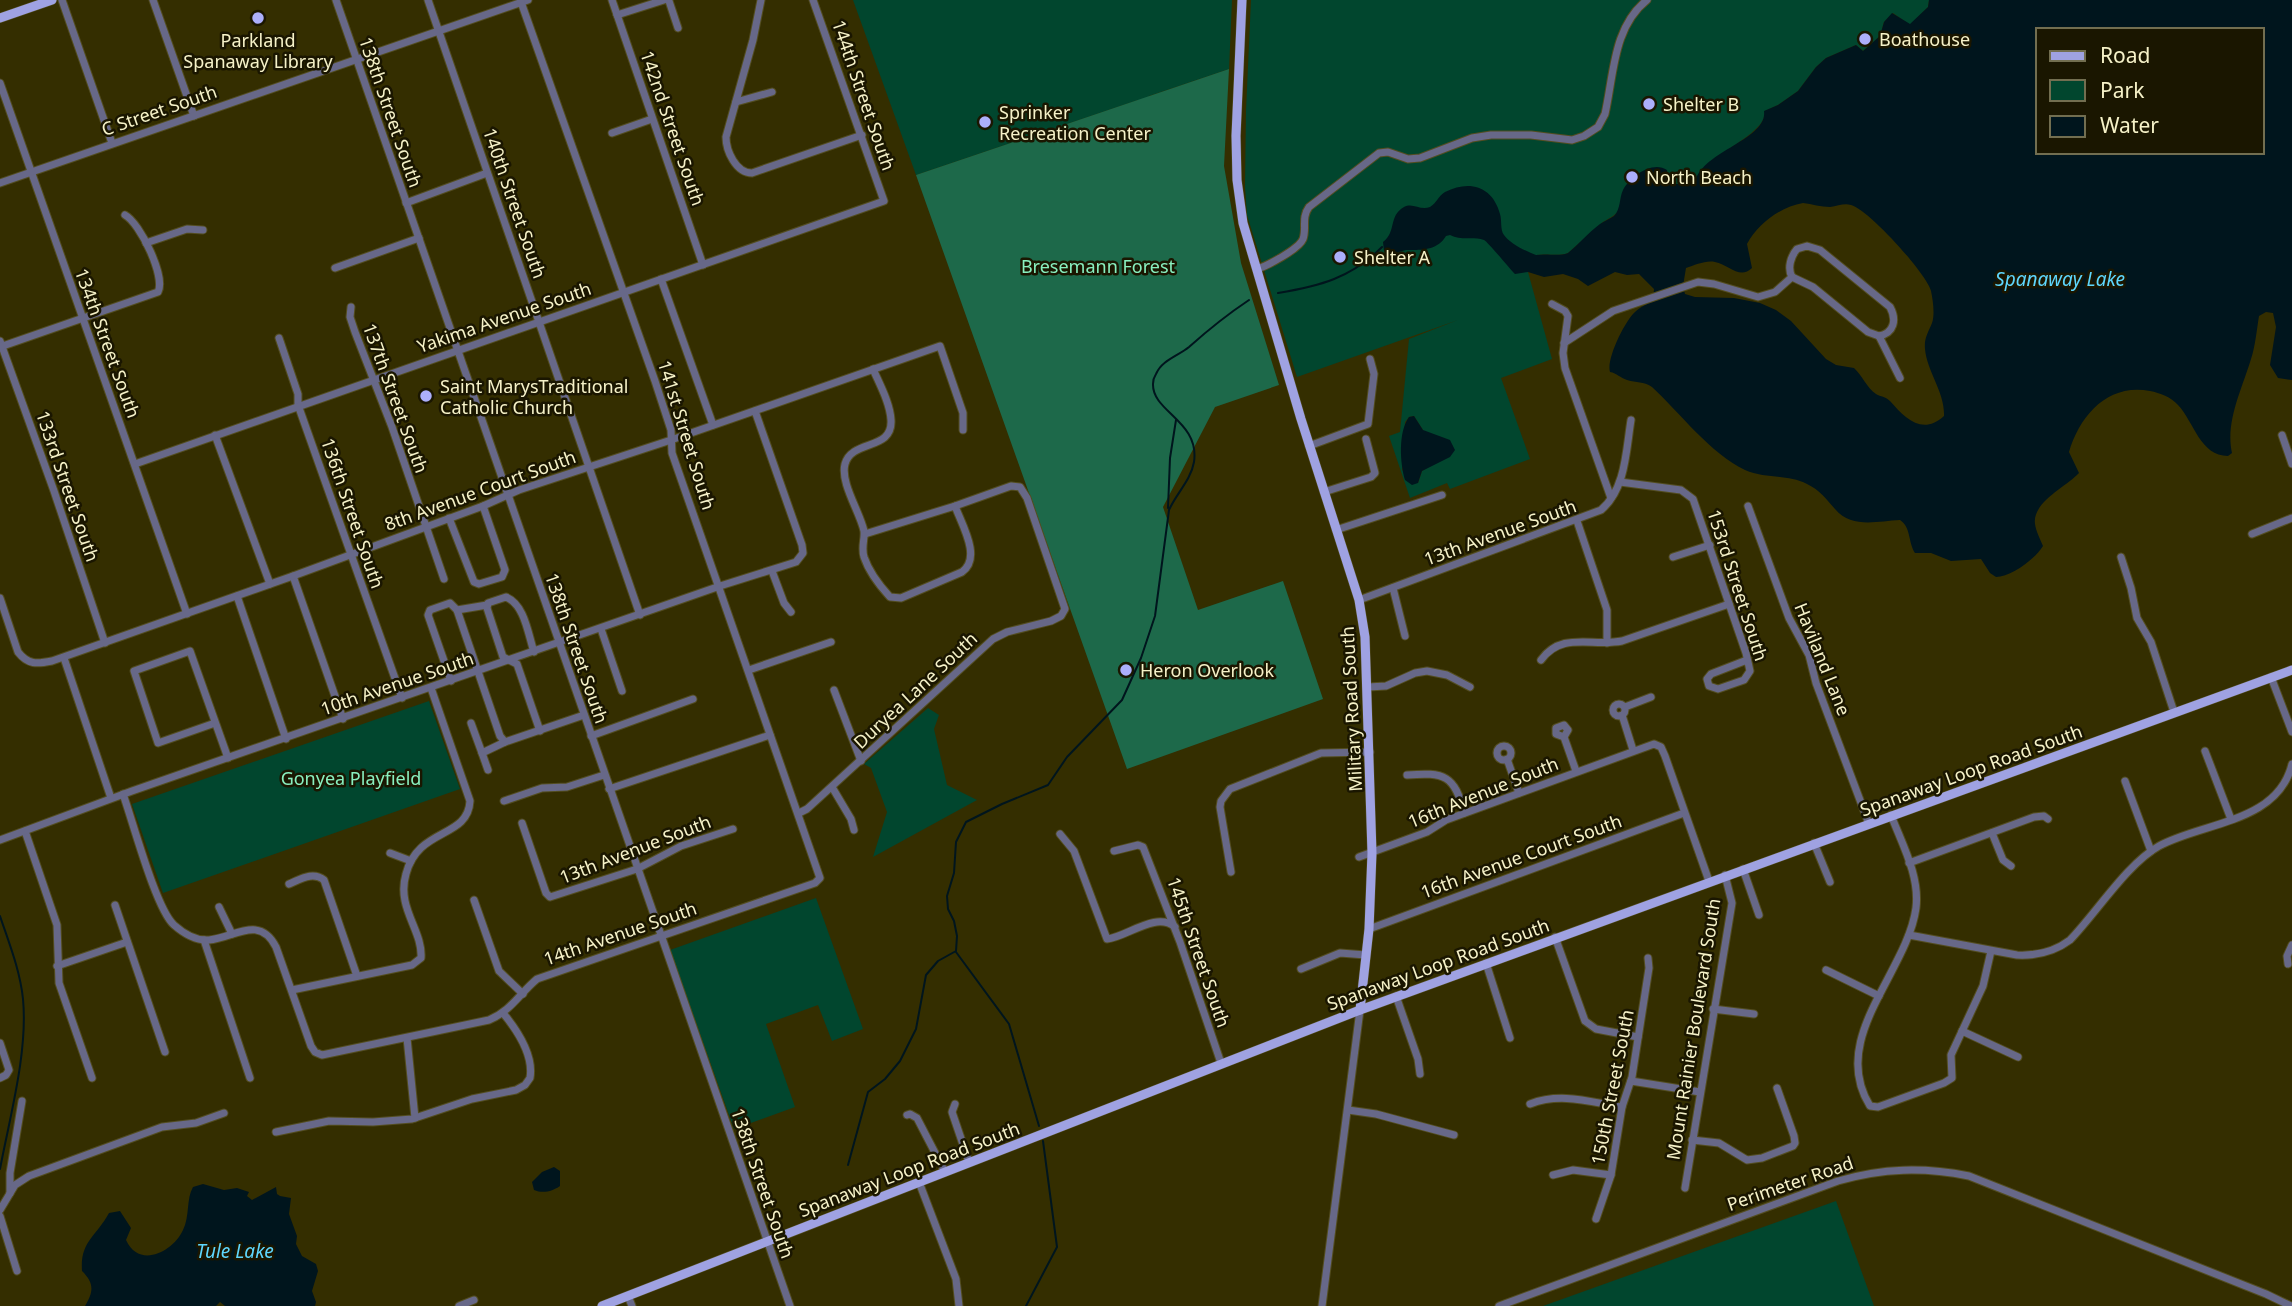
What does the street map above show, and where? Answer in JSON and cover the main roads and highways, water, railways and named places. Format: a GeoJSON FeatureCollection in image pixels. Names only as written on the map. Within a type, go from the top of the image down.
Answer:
{"type":"FeatureCollection","features":[{"type":"Feature","properties":{"kind":"main road"},"geometry":{"type":"LineString","coordinates":[[0,18],[52,0]]}},
{"type":"Feature","properties":{"kind":"main road","name":"Military Road South"},"geometry":{"type":"LineString","coordinates":[[1242,0],[1236,136],[1237,180],[1243,223],[1309,446],[1359,600],[1365,637],[1372,853],[1369,929],[1360,1010]]}},
{"type":"Feature","properties":{"kind":"main road","name":"Spanaway Loop Road South"},"geometry":{"type":"LineString","coordinates":[[602,1306],[1396,996],[2292,670]]}},
{"type":"Feature","properties":{"kind":"water","name":"Spanaway Lake"},"geometry":{"type":"Polygon","coordinates":[[[1929,0],[2292,0],[2292,380],[2278,378],[2270,365],[2276,327],[2273,313],[2266,312],[2259,316],[2252,354],[2233,418],[2230,441],[2232,453],[2228,456],[2218,455],[2204,444],[2184,412],[2165,396],[2135,390],[2109,397],[2088,414],[2074,438],[2069,452],[2079,473],[2051,495],[2035,516],[2043,546],[2029,562],[2009,574],[1996,577],[1981,559],[1951,561],[1931,553],[1915,553],[1906,527],[1900,520],[1857,522],[1842,515],[1807,484],[1745,470],[1720,454],[1652,387],[1610,372],[1611,358],[1626,323],[1635,312],[1653,299],[1654,289],[1639,274],[1615,272],[1588,286],[1563,274],[1544,277],[1528,272],[1515,274],[1484,240],[1450,235],[1428,249],[1406,250],[1390,255],[1384,251],[1383,242],[1390,233],[1396,215],[1404,207],[1430,207],[1445,192],[1472,186],[1492,197],[1500,214],[1503,233],[1514,244],[1536,255],[1568,253],[1596,227],[1614,216],[1623,190],[1636,175],[1649,168],[1661,167],[1667,170],[1671,184],[1695,184],[1699,173],[1708,163],[1755,130],[1762,121],[1764,111],[1798,91],[1826,58],[1856,45],[1863,51],[1880,36],[1884,22],[1892,13],[1910,24],[1928,7],[1929,0]],[[1803,203],[1778,212],[1763,223],[1747,244],[1752,268],[1743,273],[1712,262],[1686,268],[1683,286],[1685,294],[1695,297],[1734,298],[1760,303],[1776,310],[1791,321],[1826,359],[1836,365],[1854,368],[1873,391],[1888,399],[1908,418],[1921,425],[1936,422],[1944,416],[1944,407],[1925,349],[1934,312],[1931,291],[1896,243],[1870,218],[1848,204],[1830,207],[1803,203]]]}},
{"type":"Feature","properties":{"kind":"water"},"geometry":{"type":"Polygon","coordinates":[[[1414,416],[1423,430],[1450,440],[1455,450],[1450,457],[1422,471],[1418,483],[1412,485],[1405,480],[1401,448],[1405,423],[1409,417],[1414,416]]]}},
{"type":"Feature","properties":{"kind":"water"},"geometry":{"type":"Polygon","coordinates":[[[554,1167],[560,1171],[560,1186],[548,1191],[534,1190],[532,1182],[542,1172],[554,1167]]]}},
{"type":"Feature","properties":{"kind":"water","name":"Tule Lake"},"geometry":{"type":"Polygon","coordinates":[[[203,1184],[224,1190],[237,1188],[249,1192],[247,1196],[252,1200],[276,1187],[277,1194],[291,1198],[289,1214],[297,1236],[296,1244],[302,1256],[316,1264],[318,1271],[312,1291],[315,1306],[225,1306],[220,1302],[216,1306],[85,1306],[91,1287],[89,1279],[82,1271],[84,1253],[109,1213],[120,1211],[131,1228],[126,1240],[132,1249],[139,1254],[156,1254],[172,1245],[178,1238],[185,1225],[193,1187],[203,1184]]]}},
{"type":"Feature","properties":{"kind":"waterway"},"geometry":{"type":"LineString","coordinates":[[1278,293],[1334,279],[1359,266],[1382,247]]}},
{"type":"Feature","properties":{"kind":"waterway"},"geometry":{"type":"LineString","coordinates":[[848,1165],[868,1092],[885,1079],[900,1061],[916,1029],[926,975],[938,961],[956,951],[957,936],[948,909],[947,896],[954,873],[956,842],[966,822],[1048,785],[1067,757],[1122,700],[1141,658],[1155,616],[1169,510],[1190,475],[1194,462],[1194,448],[1190,436],[1155,394],[1155,376],[1166,362],[1249,300]]}},
{"type":"Feature","properties":{"kind":"waterway"},"geometry":{"type":"LineString","coordinates":[[1168,508],[1170,458],[1176,420]]}},
{"type":"Feature","properties":{"kind":"waterway"},"geometry":{"type":"LineString","coordinates":[[0,916],[19,978],[24,1019],[17,1084],[0,1169]]}},
{"type":"Feature","properties":{"kind":"waterway"},"geometry":{"type":"LineString","coordinates":[[956,952],[1009,1024],[1039,1126]]}},
{"type":"Feature","properties":{"kind":"waterway"},"geometry":{"type":"LineString","coordinates":[[1026,1306],[1057,1247],[1043,1141]]}},
{"type":"Feature","properties":{"kind":"place","name":"Parkland Spanaway Library"},"geometry":{"type":"Point","coordinates":[258,18]}},
{"type":"Feature","properties":{"kind":"place","name":"Boathouse"},"geometry":{"type":"Point","coordinates":[1865,39]}},
{"type":"Feature","properties":{"kind":"place","name":"Shelter B"},"geometry":{"type":"Point","coordinates":[1649,104]}},
{"type":"Feature","properties":{"kind":"place","name":"Sprinker Recreation Center"},"geometry":{"type":"Point","coordinates":[985,122]}},
{"type":"Feature","properties":{"kind":"place","name":"North Beach"},"geometry":{"type":"Point","coordinates":[1632,177]}},
{"type":"Feature","properties":{"kind":"place","name":"Shelter A"},"geometry":{"type":"Point","coordinates":[1340,257]}},
{"type":"Feature","properties":{"kind":"place","name":"Saint MarysTraditional Catholic Church"},"geometry":{"type":"Point","coordinates":[426,396]}},
{"type":"Feature","properties":{"kind":"place","name":"Heron Overlook"},"geometry":{"type":"Point","coordinates":[1126,670]}},
{"type":"Feature","properties":{"kind":"park label","name":"Bresemann Forest"},"geometry":{"type":"Point","coordinates":[1098,266]}},
{"type":"Feature","properties":{"kind":"park label","name":"Gonyea Playfield"},"geometry":{"type":"Point","coordinates":[351,778]}}]}
